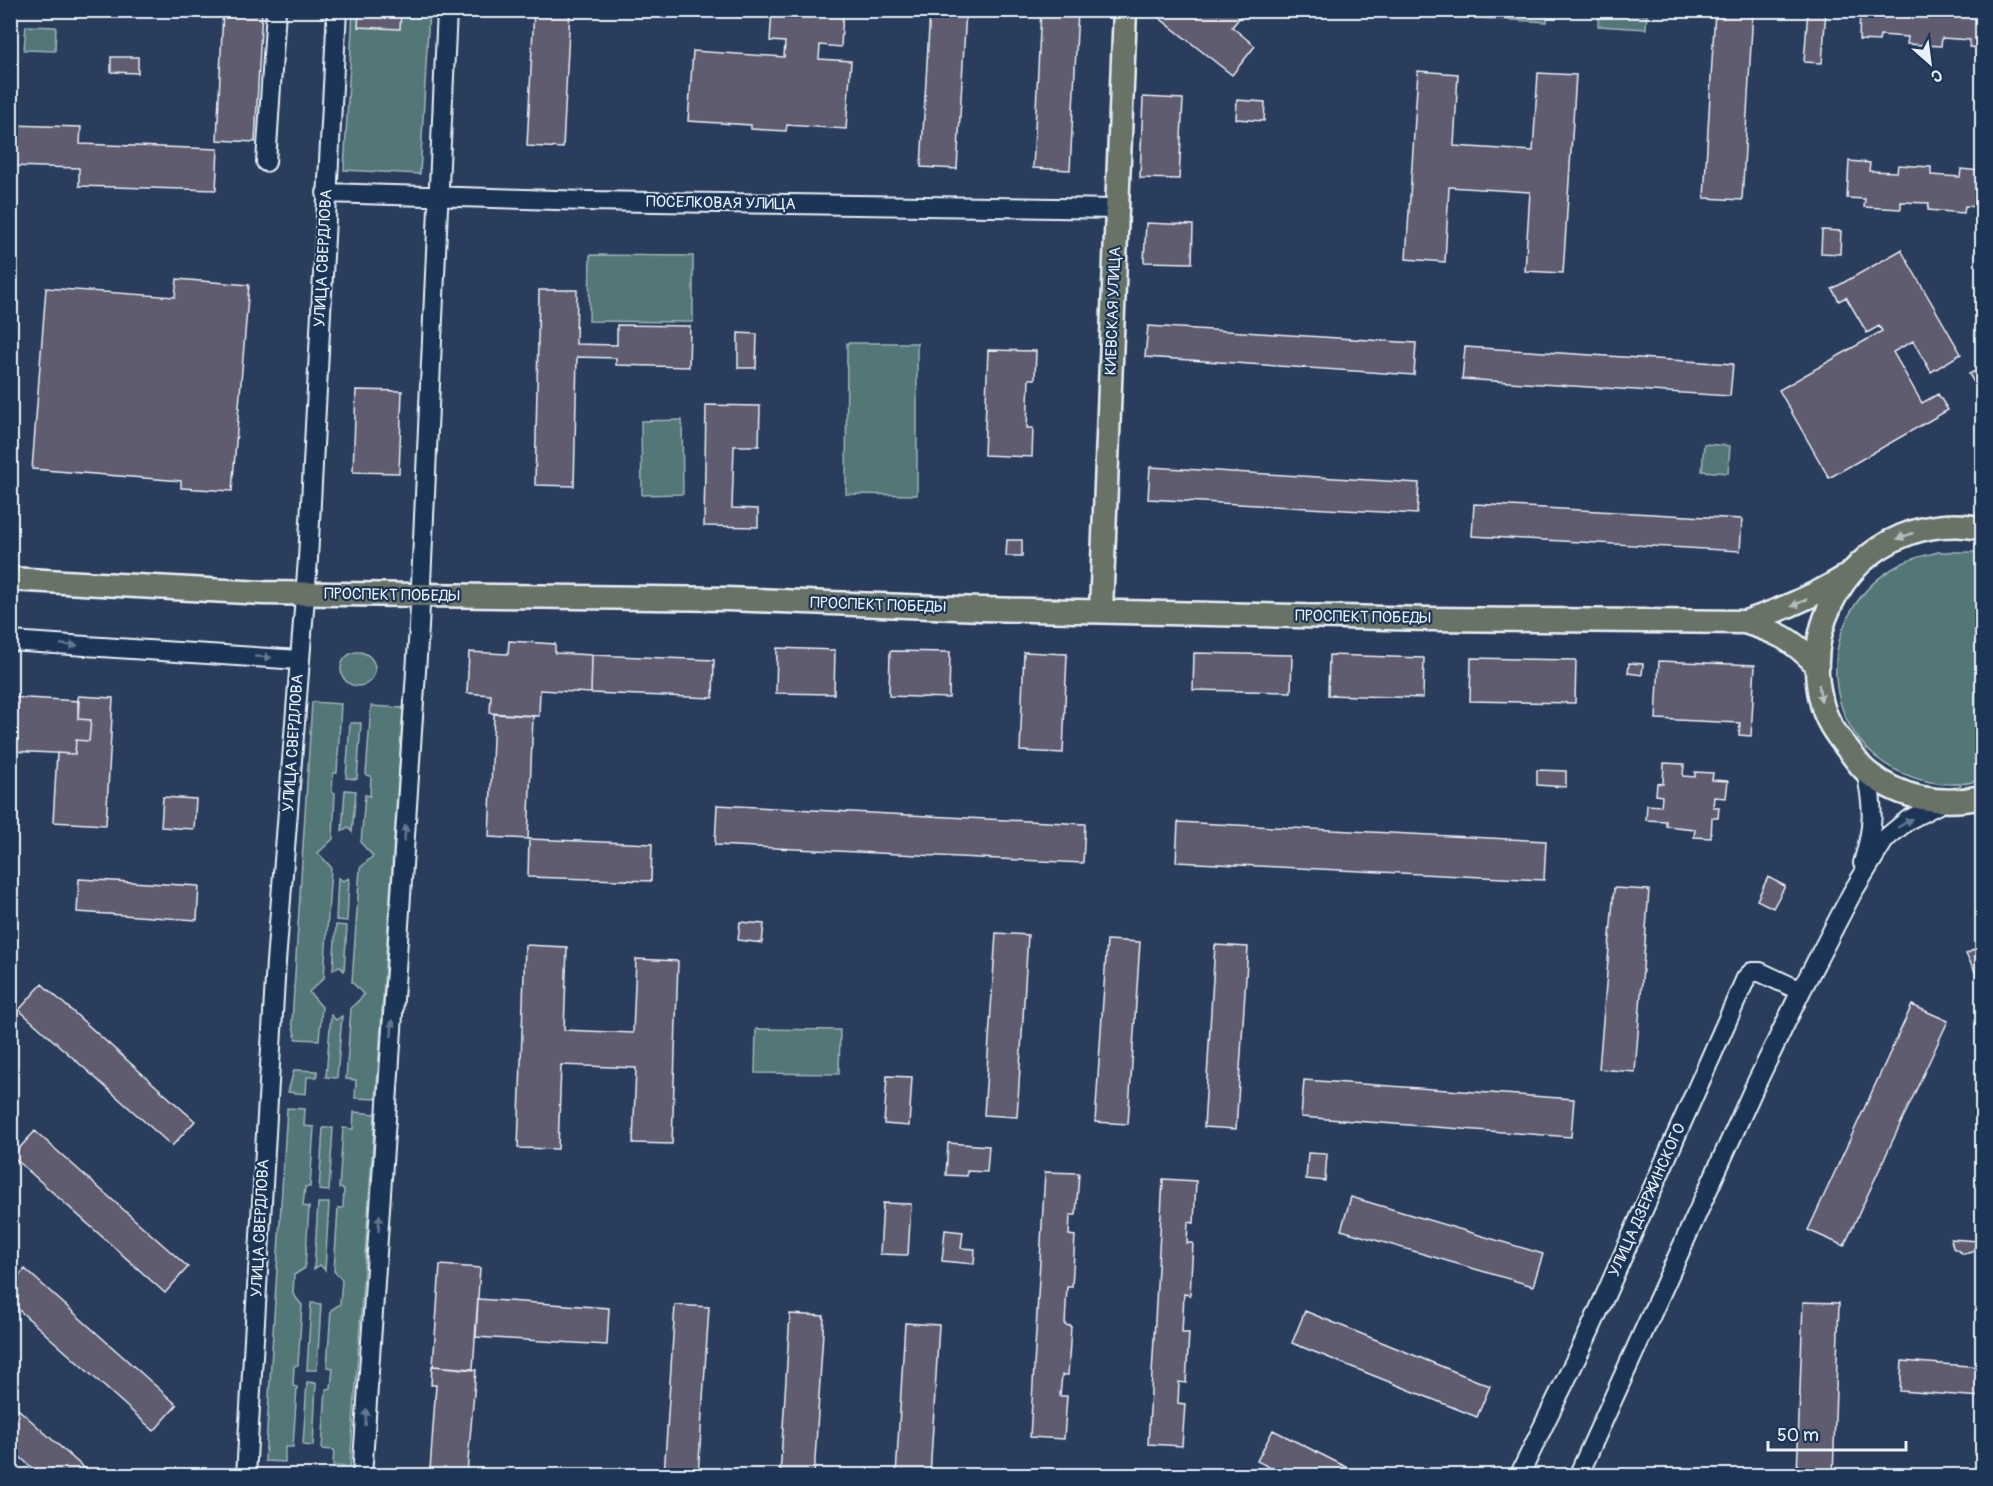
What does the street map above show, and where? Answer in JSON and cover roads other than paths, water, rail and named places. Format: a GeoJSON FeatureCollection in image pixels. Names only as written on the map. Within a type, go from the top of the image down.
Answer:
{"type":"FeatureCollection","features":[{"type":"Feature","properties":{"kind":"main road","name":"КИЕВСКАЯ УЛИЦА"},"geometry":{"type":"LineString","coordinates":[[1101,611],[1125,10]]}},
{"type":"Feature","properties":{"kind":"main road"},"geometry":{"type":"LineString","coordinates":[[1983,515],[1911,532],[1895,539],[1879,548],[1848,575],[1827,611],[1820,632],[1816,664],[1821,701],[1832,729],[1866,771],[1902,793],[1943,802],[1983,797]]}},
{"type":"Feature","properties":{"kind":"main road"},"geometry":{"type":"LineString","coordinates":[[1942,526],[1983,529]]}},
{"type":"Feature","properties":{"kind":"main road","name":"ПРОСПЕКТ ПОБЕДЫ"},"geometry":{"type":"LineString","coordinates":[[1745,622],[1820,593],[1848,575]]}},
{"type":"Feature","properties":{"kind":"main road","name":"ПРОСПЕКТ ПОБЕДЫ"},"geometry":{"type":"LineString","coordinates":[[10,579],[263,593],[727,599],[981,609],[1443,619],[1745,622],[1788,638],[1816,664]]}},
{"type":"Feature","properties":{"kind":"street"},"geometry":{"type":"LineString","coordinates":[[266,162],[276,10]]}},
{"type":"Feature","properties":{"kind":"street","name":"УЛИЦА СВЕРДЛОВА"},"geometry":{"type":"LineString","coordinates":[[246,1476],[276,962],[305,594],[337,10]]}},
{"type":"Feature","properties":{"kind":"street"},"geometry":{"type":"LineString","coordinates":[[362,1476],[421,595],[447,10]]}},
{"type":"Feature","properties":{"kind":"street","name":"ПОСЕЛКОВАЯ УЛИЦА"},"geometry":{"type":"LineString","coordinates":[[326,193],[597,201],[1117,209]]}},
{"type":"Feature","properties":{"kind":"street"},"geometry":{"type":"LineString","coordinates":[[10,641],[299,660]]}},
{"type":"Feature","properties":{"kind":"street"},"geometry":{"type":"LineString","coordinates":[[1857,885],[1869,845],[1873,820],[1872,796],[1866,771]]}},
{"type":"Feature","properties":{"kind":"street"},"geometry":{"type":"LineString","coordinates":[[1578,1476],[1754,1088],[1801,991],[1857,885],[1885,839],[1908,820],[1943,802]]}},
{"type":"Feature","properties":{"kind":"street","name":"УЛИЦА ДЗЕРЖИНСКОГО"},"geometry":{"type":"LineString","coordinates":[[1519,1476],[1589,1332],[1746,978],[1752,972],[1760,972],[1801,991]]}}]}
